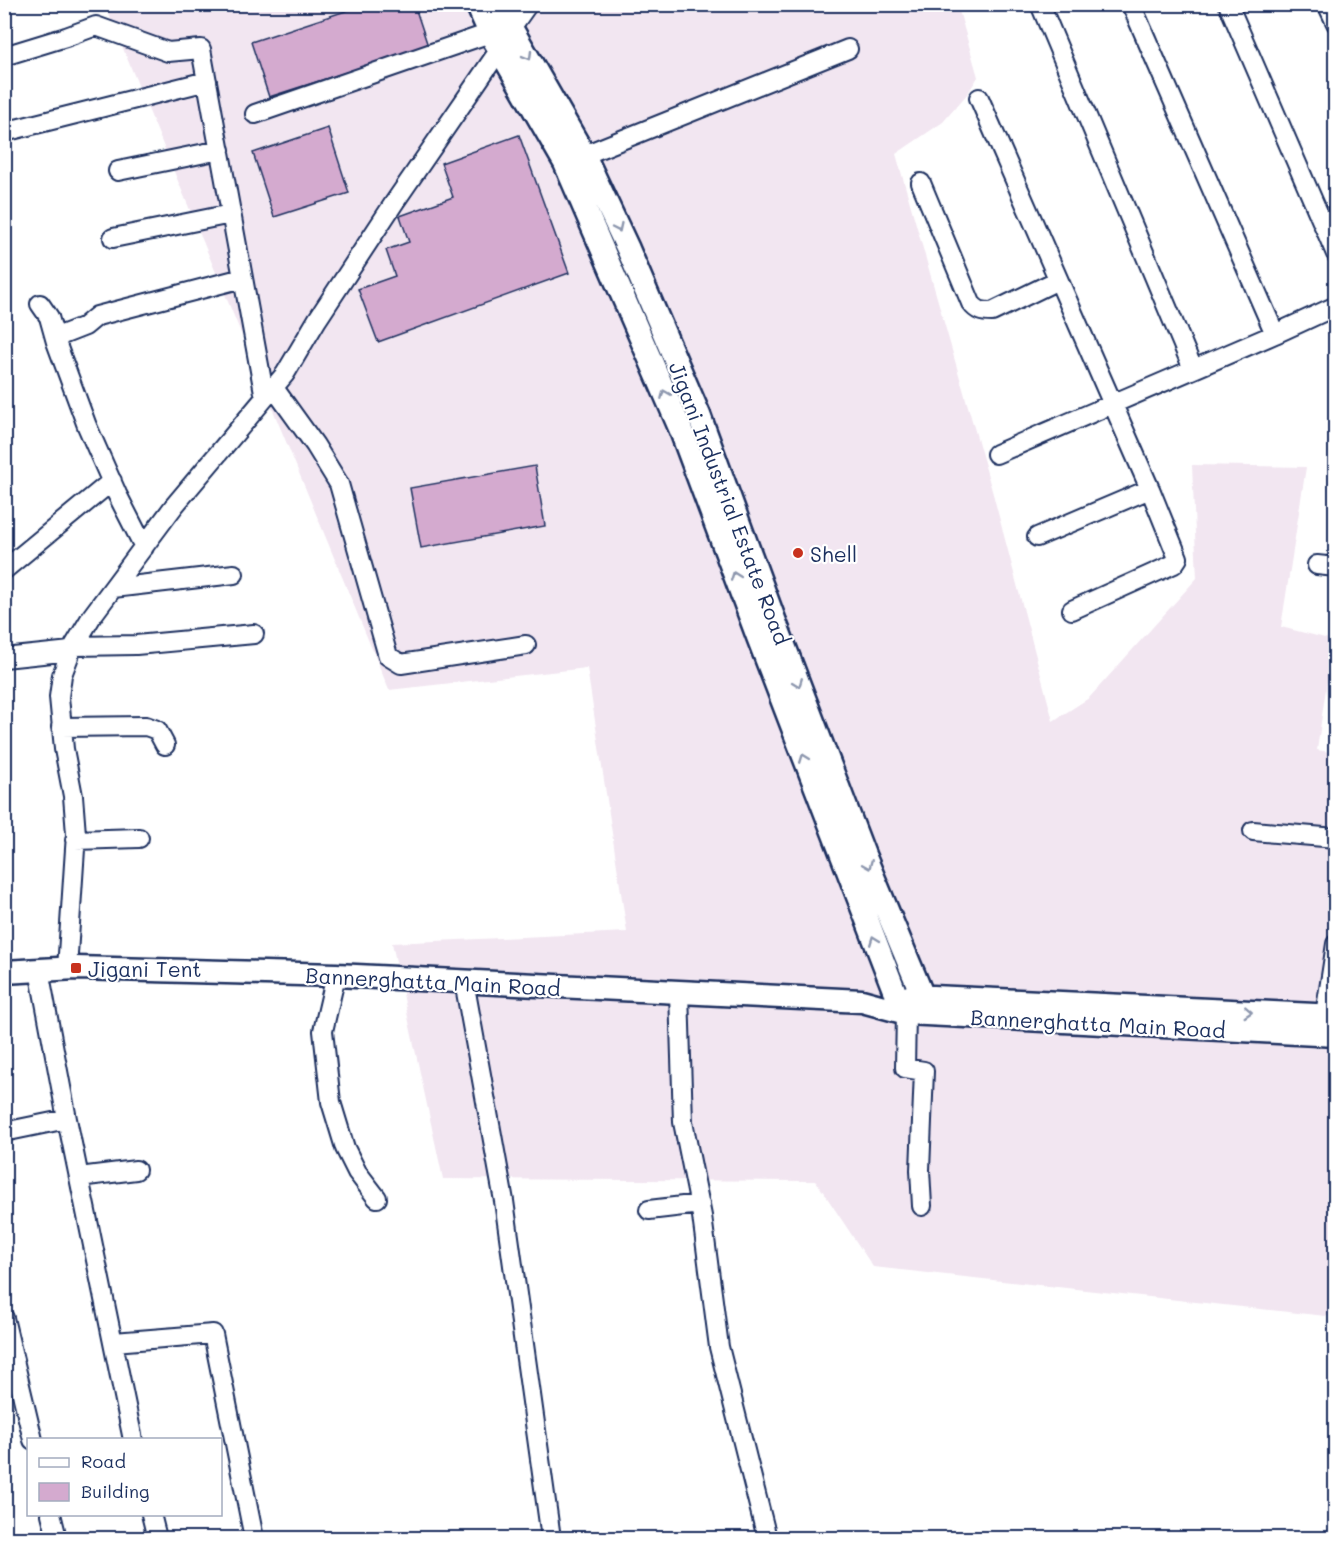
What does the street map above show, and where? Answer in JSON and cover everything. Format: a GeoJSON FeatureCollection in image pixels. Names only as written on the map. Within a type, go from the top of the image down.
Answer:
{"type":"FeatureCollection","features":[{"type":"Feature","properties":{"kind":"main road","name":"Jigani Industrial Estate Road"},"geometry":{"type":"LineString","coordinates":[[477,4],[584,155],[628,249],[699,415],[864,855],[928,1005]]}},
{"type":"Feature","properties":{"kind":"main road","name":"Jigani Industrial Estate Road"},"geometry":{"type":"LineString","coordinates":[[500,4],[500,37],[565,163],[680,428],[758,637],[901,1004]]}},
{"type":"Feature","properties":{"kind":"main road","name":"Bannerghatta Main Road"},"geometry":{"type":"LineString","coordinates":[[4,972],[68,969],[336,975],[1330,1025]]}},
{"type":"Feature","properties":{"kind":"street"},"geometry":{"type":"LineString","coordinates":[[68,969],[75,840],[73,796],[58,697],[62,675],[73,649],[92,616],[174,506],[285,374],[317,320],[500,37],[528,4]]}},
{"type":"Feature","properties":{"kind":"street"},"geometry":{"type":"LineString","coordinates":[[1040,4],[1193,369]]}},
{"type":"Feature","properties":{"kind":"street"},"geometry":{"type":"LineString","coordinates":[[1131,4],[1275,334]]}},
{"type":"Feature","properties":{"kind":"street"},"geometry":{"type":"LineString","coordinates":[[1228,4],[1335,254]]}},
{"type":"Feature","properties":{"kind":"street"},"geometry":{"type":"LineString","coordinates":[[1327,4],[1335,23]]}},
{"type":"Feature","properties":{"kind":"street"},"geometry":{"type":"LineString","coordinates":[[4,56],[96,26],[168,52],[201,50],[243,278],[270,393],[315,445],[339,484],[388,656],[401,664],[526,645]]}},
{"type":"Feature","properties":{"kind":"street"},"geometry":{"type":"LineString","coordinates":[[255,114],[500,37]]}},
{"type":"Feature","properties":{"kind":"street"},"geometry":{"type":"LineString","coordinates":[[584,155],[848,49]]}},
{"type":"Feature","properties":{"kind":"street"},"geometry":{"type":"LineString","coordinates":[[4,132],[207,81]]}},
{"type":"Feature","properties":{"kind":"street"},"geometry":{"type":"LineString","coordinates":[[979,99],[1177,554],[1177,561],[1072,610]]}},
{"type":"Feature","properties":{"kind":"street"},"geometry":{"type":"LineString","coordinates":[[118,171],[220,150]]}},
{"type":"Feature","properties":{"kind":"street"},"geometry":{"type":"LineString","coordinates":[[921,183],[975,309],[992,312],[1058,280]]}},
{"type":"Feature","properties":{"kind":"street"},"geometry":{"type":"LineString","coordinates":[[114,238],[231,214]]}},
{"type":"Feature","properties":{"kind":"street"},"geometry":{"type":"LineString","coordinates":[[56,342],[62,335],[85,326],[97,315],[243,278]]}},
{"type":"Feature","properties":{"kind":"street"},"geometry":{"type":"LineString","coordinates":[[40,304],[49,317],[87,426],[144,547]]}},
{"type":"Feature","properties":{"kind":"street"},"geometry":{"type":"LineString","coordinates":[[996,454],[1335,306]]}},
{"type":"Feature","properties":{"kind":"street"},"geometry":{"type":"LineString","coordinates":[[4,570],[112,481]]}},
{"type":"Feature","properties":{"kind":"street"},"geometry":{"type":"LineString","coordinates":[[1038,537],[1150,489]]}},
{"type":"Feature","properties":{"kind":"street"},"geometry":{"type":"LineString","coordinates":[[1317,565],[1335,567]]}},
{"type":"Feature","properties":{"kind":"street"},"geometry":{"type":"LineString","coordinates":[[113,588],[234,574]]}},
{"type":"Feature","properties":{"kind":"street"},"geometry":{"type":"LineString","coordinates":[[4,658],[73,649],[254,634]]}},
{"type":"Feature","properties":{"kind":"street"},"geometry":{"type":"LineString","coordinates":[[61,727],[146,726],[157,730],[165,745]]}},
{"type":"Feature","properties":{"kind":"street"},"geometry":{"type":"LineString","coordinates":[[1253,831],[1335,838]]}},
{"type":"Feature","properties":{"kind":"street"},"geometry":{"type":"LineString","coordinates":[[75,840],[139,838]]}},
{"type":"Feature","properties":{"kind":"street"},"geometry":{"type":"LineString","coordinates":[[1330,1025],[1335,944]]}},
{"type":"Feature","properties":{"kind":"street"},"geometry":{"type":"LineString","coordinates":[[39,970],[133,1438]]}},
{"type":"Feature","properties":{"kind":"street"},"geometry":{"type":"LineString","coordinates":[[336,975],[323,1031],[331,1102],[345,1148],[357,1172],[377,1198]]}},
{"type":"Feature","properties":{"kind":"street"},"geometry":{"type":"LineString","coordinates":[[464,981],[504,1201],[551,1539]]}},
{"type":"Feature","properties":{"kind":"street"},"geometry":{"type":"LineString","coordinates":[[679,992],[683,1122],[700,1204],[719,1347],[767,1539]]}},
{"type":"Feature","properties":{"kind":"street"},"geometry":{"type":"LineString","coordinates":[[901,1004],[904,1068],[924,1071],[920,1170],[922,1206]]}},
{"type":"Feature","properties":{"kind":"street"},"geometry":{"type":"LineString","coordinates":[[4,1132],[67,1119]]}},
{"type":"Feature","properties":{"kind":"street"},"geometry":{"type":"LineString","coordinates":[[79,1177],[136,1170]]}},
{"type":"Feature","properties":{"kind":"street"},"geometry":{"type":"LineString","coordinates":[[649,1210],[700,1204]]}},
{"type":"Feature","properties":{"kind":"street"},"geometry":{"type":"LineString","coordinates":[[4,1318],[33,1438]]}},
{"type":"Feature","properties":{"kind":"street"},"geometry":{"type":"LineString","coordinates":[[114,1342],[213,1334],[254,1539]]}},
{"type":"Feature","properties":{"kind":"street"},"geometry":{"type":"LineString","coordinates":[[51,1516],[57,1539]]}},
{"type":"Feature","properties":{"kind":"street"},"geometry":{"type":"LineString","coordinates":[[151,1516],[157,1539]]}},
{"type":"Feature","properties":{"kind":"shaded area"},"geometry":{"type":"Polygon","coordinates":[[[105,5],[965,5],[958,7],[978,77],[968,93],[943,122],[896,154],[993,494],[1053,721],[1089,698],[1197,578],[1192,465],[1306,467],[1281,627],[1333,640],[1317,750],[1336,753],[1335,1317],[873,1267],[816,1181],[443,1179],[392,943],[627,932],[587,668],[389,690],[105,5]]]}},
{"type":"Feature","properties":{"kind":"building"},"geometry":{"type":"Polygon","coordinates":[[[367,4],[414,4],[428,46],[269,97],[251,42],[367,4]]]}},
{"type":"Feature","properties":{"kind":"building"},"geometry":{"type":"Polygon","coordinates":[[[328,128],[349,193],[274,217],[253,153],[328,128]]]}},
{"type":"Feature","properties":{"kind":"building"},"geometry":{"type":"Polygon","coordinates":[[[519,135],[569,273],[378,342],[358,289],[395,276],[386,250],[409,242],[400,216],[453,197],[441,163],[519,135]]]}},
{"type":"Feature","properties":{"kind":"building"},"geometry":{"type":"Polygon","coordinates":[[[535,466],[545,526],[421,548],[410,488],[535,466]]]}},
{"type":"Feature","properties":{"kind":"place","name":"Shell"},"geometry":{"type":"Point","coordinates":[798,553]}},
{"type":"Feature","properties":{"kind":"place","name":"Jigani Tent"},"geometry":{"type":"Point","coordinates":[76,968]}}]}
